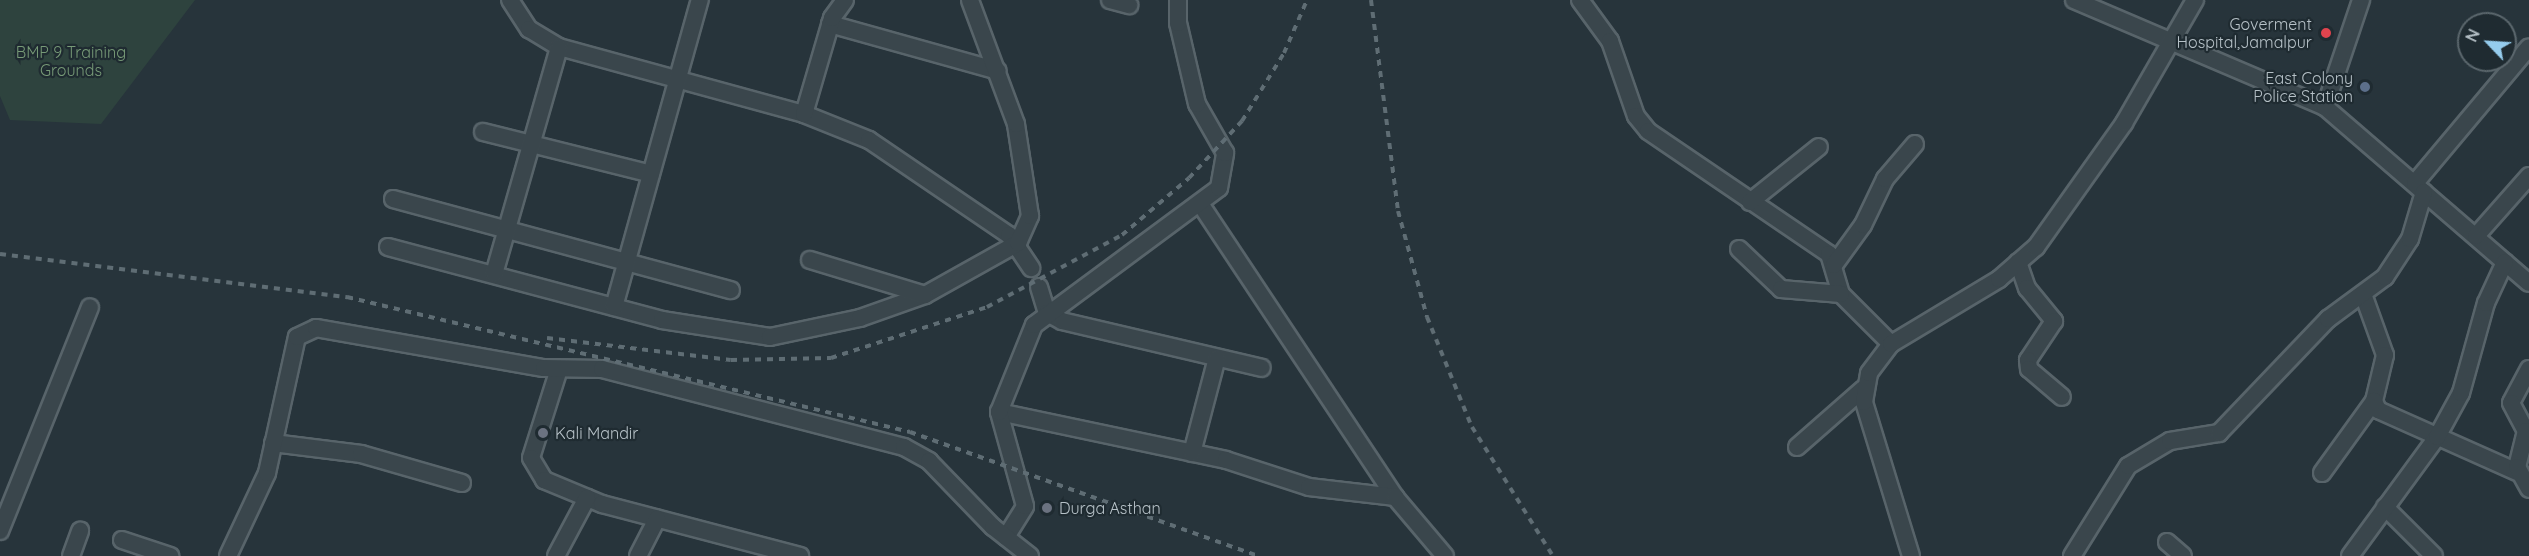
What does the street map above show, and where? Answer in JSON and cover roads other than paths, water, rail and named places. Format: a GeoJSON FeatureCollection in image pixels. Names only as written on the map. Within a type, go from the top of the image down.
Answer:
{"type":"FeatureCollection","features":[{"type":"Feature","properties":{"kind":"street"},"geometry":{"type":"LineString","coordinates":[[614,307],[700,0]]}},
{"type":"Feature","properties":{"kind":"street"},"geometry":{"type":"LineString","coordinates":[[804,114],[830,24],[845,0]]}},
{"type":"Feature","properties":{"kind":"street"},"geometry":{"type":"LineString","coordinates":[[388,247],[614,307],[785,337],[925,295],[1018,243],[1030,216],[1030,188],[999,70],[970,0]]}},
{"type":"Feature","properties":{"kind":"street"},"geometry":{"type":"LineString","coordinates":[[1110,0],[1129,5]]}},
{"type":"Feature","properties":{"kind":"street"},"geometry":{"type":"LineString","coordinates":[[1006,537],[1025,506],[999,412],[1027,340],[1047,313],[1201,205],[1220,188],[1225,153],[1197,104],[1178,23],[1178,0]]}},
{"type":"Feature","properties":{"kind":"street"},"geometry":{"type":"LineString","coordinates":[[1580,0],[1620,59],[1641,124],[1821,248],[1834,265],[1841,294],[1891,344]]}},
{"type":"Feature","properties":{"kind":"street"},"geometry":{"type":"LineString","coordinates":[[2074,0],[2325,107],[2529,283]]}},
{"type":"Feature","properties":{"kind":"street"},"geometry":{"type":"LineString","coordinates":[[1797,447],[1863,389],[1875,362],[1891,344],[2018,262],[2054,225],[2172,41],[2195,0]]}},
{"type":"Feature","properties":{"kind":"street"},"geometry":{"type":"LineString","coordinates":[[2325,107],[2361,0]]}},
{"type":"Feature","properties":{"kind":"street"},"geometry":{"type":"LineString","coordinates":[[513,7],[529,29],[559,47],[804,114],[869,140],[1018,243],[1032,268]]}},
{"type":"Feature","properties":{"kind":"street"},"geometry":{"type":"LineString","coordinates":[[830,24],[999,70]]}},
{"type":"Feature","properties":{"kind":"street"},"geometry":{"type":"LineString","coordinates":[[494,274],[559,47]]}},
{"type":"Feature","properties":{"kind":"street"},"geometry":{"type":"LineString","coordinates":[[2072,556],[2128,466],[2170,441],[2219,433],[2328,319],[2363,294],[2400,259],[2419,187],[2529,47]]}},
{"type":"Feature","properties":{"kind":"street"},"geometry":{"type":"LineString","coordinates":[[483,132],[651,174]]}},
{"type":"Feature","properties":{"kind":"street"},"geometry":{"type":"LineString","coordinates":[[1834,265],[1863,225],[1884,179],[1915,144]]}},
{"type":"Feature","properties":{"kind":"street"},"geometry":{"type":"LineString","coordinates":[[1750,201],[1819,147]]}},
{"type":"Feature","properties":{"kind":"street"},"geometry":{"type":"LineString","coordinates":[[2476,236],[2529,176]]}},
{"type":"Feature","properties":{"kind":"street"},"geometry":{"type":"LineString","coordinates":[[393,199],[731,290]]}},
{"type":"Feature","properties":{"kind":"street"},"geometry":{"type":"LineString","coordinates":[[1201,205],[1395,497],[1445,556]]}},
{"type":"Feature","properties":{"kind":"street"},"geometry":{"type":"LineString","coordinates":[[1739,249],[1781,289],[1841,294]]}},
{"type":"Feature","properties":{"kind":"street"},"geometry":{"type":"LineString","coordinates":[[810,260],[925,295]]}},
{"type":"Feature","properties":{"kind":"street"},"geometry":{"type":"LineString","coordinates":[[2018,262],[2027,288],[2054,321],[2028,360],[2029,369],[2062,397]]}},
{"type":"Feature","properties":{"kind":"street"},"geometry":{"type":"LineString","coordinates":[[2350,556],[2437,437],[2461,393],[2486,303],[2505,262]]}},
{"type":"Feature","properties":{"kind":"street"},"geometry":{"type":"LineString","coordinates":[[1039,287],[1047,313],[1075,325],[1262,368]]}},
{"type":"Feature","properties":{"kind":"street"},"geometry":{"type":"LineString","coordinates":[[2322,473],[2374,401],[2385,355],[2363,294]]}},
{"type":"Feature","properties":{"kind":"street"},"geometry":{"type":"LineString","coordinates":[[0,531],[4,507],[90,307]]}},
{"type":"Feature","properties":{"kind":"street"},"geometry":{"type":"LineString","coordinates":[[228,556],[263,483],[292,351],[305,330],[559,369],[602,369],[904,447],[929,461],[1006,537],[1030,556]]}},
{"type":"Feature","properties":{"kind":"street"},"geometry":{"type":"LineString","coordinates":[[1192,453],[1217,358]]}},
{"type":"Feature","properties":{"kind":"street"},"geometry":{"type":"LineString","coordinates":[[559,369],[532,465],[544,480],[587,498],[657,519],[800,556]]}},
{"type":"Feature","properties":{"kind":"street"},"geometry":{"type":"LineString","coordinates":[[2517,472],[2528,429],[2511,403],[2529,369]]}},
{"type":"Feature","properties":{"kind":"street"},"geometry":{"type":"LineString","coordinates":[[1863,389],[1884,480],[1911,556]]}},
{"type":"Feature","properties":{"kind":"street"},"geometry":{"type":"LineString","coordinates":[[2374,401],[2385,415],[2517,472],[2529,489]]}},
{"type":"Feature","properties":{"kind":"street"},"geometry":{"type":"LineString","coordinates":[[999,412],[1192,453],[1309,487],[1395,497]]}},
{"type":"Feature","properties":{"kind":"street"},"geometry":{"type":"LineString","coordinates":[[273,443],[361,454],[462,483]]}},
{"type":"Feature","properties":{"kind":"street"},"geometry":{"type":"LineString","coordinates":[[556,556],[587,498]]}},
{"type":"Feature","properties":{"kind":"street"},"geometry":{"type":"LineString","coordinates":[[2385,507],[2434,556]]}},
{"type":"Feature","properties":{"kind":"street"},"geometry":{"type":"LineString","coordinates":[[639,556],[657,519]]}},
{"type":"Feature","properties":{"kind":"street"},"geometry":{"type":"LineString","coordinates":[[71,556],[80,531]]}},
{"type":"Feature","properties":{"kind":"street"},"geometry":{"type":"LineString","coordinates":[[122,540],[170,556]]}},
{"type":"Feature","properties":{"kind":"street"},"geometry":{"type":"LineString","coordinates":[[2167,542],[2183,556]]}},
{"type":"Feature","properties":{"kind":"railway"},"geometry":{"type":"LineString","coordinates":[[547,338],[731,360],[831,358],[987,307],[1122,235],[1189,178],[1242,121],[1284,53],[1307,0]]}},
{"type":"Feature","properties":{"kind":"railway"},"geometry":{"type":"LineString","coordinates":[[1371,0],[1398,211],[1427,317],[1472,427],[1553,556]]}},
{"type":"Feature","properties":{"kind":"railway"},"geometry":{"type":"LineString","coordinates":[[0,254],[347,297],[910,432],[1259,556]]}},
{"type":"Feature","properties":{"kind":"place","name":"Goverment Hospital,Jamalpur"},"geometry":{"type":"Point","coordinates":[2326,33]}},
{"type":"Feature","properties":{"kind":"place","name":"East Colony Police Station"},"geometry":{"type":"Point","coordinates":[2365,87]}},
{"type":"Feature","properties":{"kind":"place","name":"Kali Mandir"},"geometry":{"type":"Point","coordinates":[543,433]}},
{"type":"Feature","properties":{"kind":"place","name":"Durga Asthan"},"geometry":{"type":"Point","coordinates":[1047,508]}},
{"type":"Feature","properties":{"kind":"park label","name":"BMP 9 Training Grounds"},"geometry":{"type":"Point","coordinates":[71,61]}}]}
